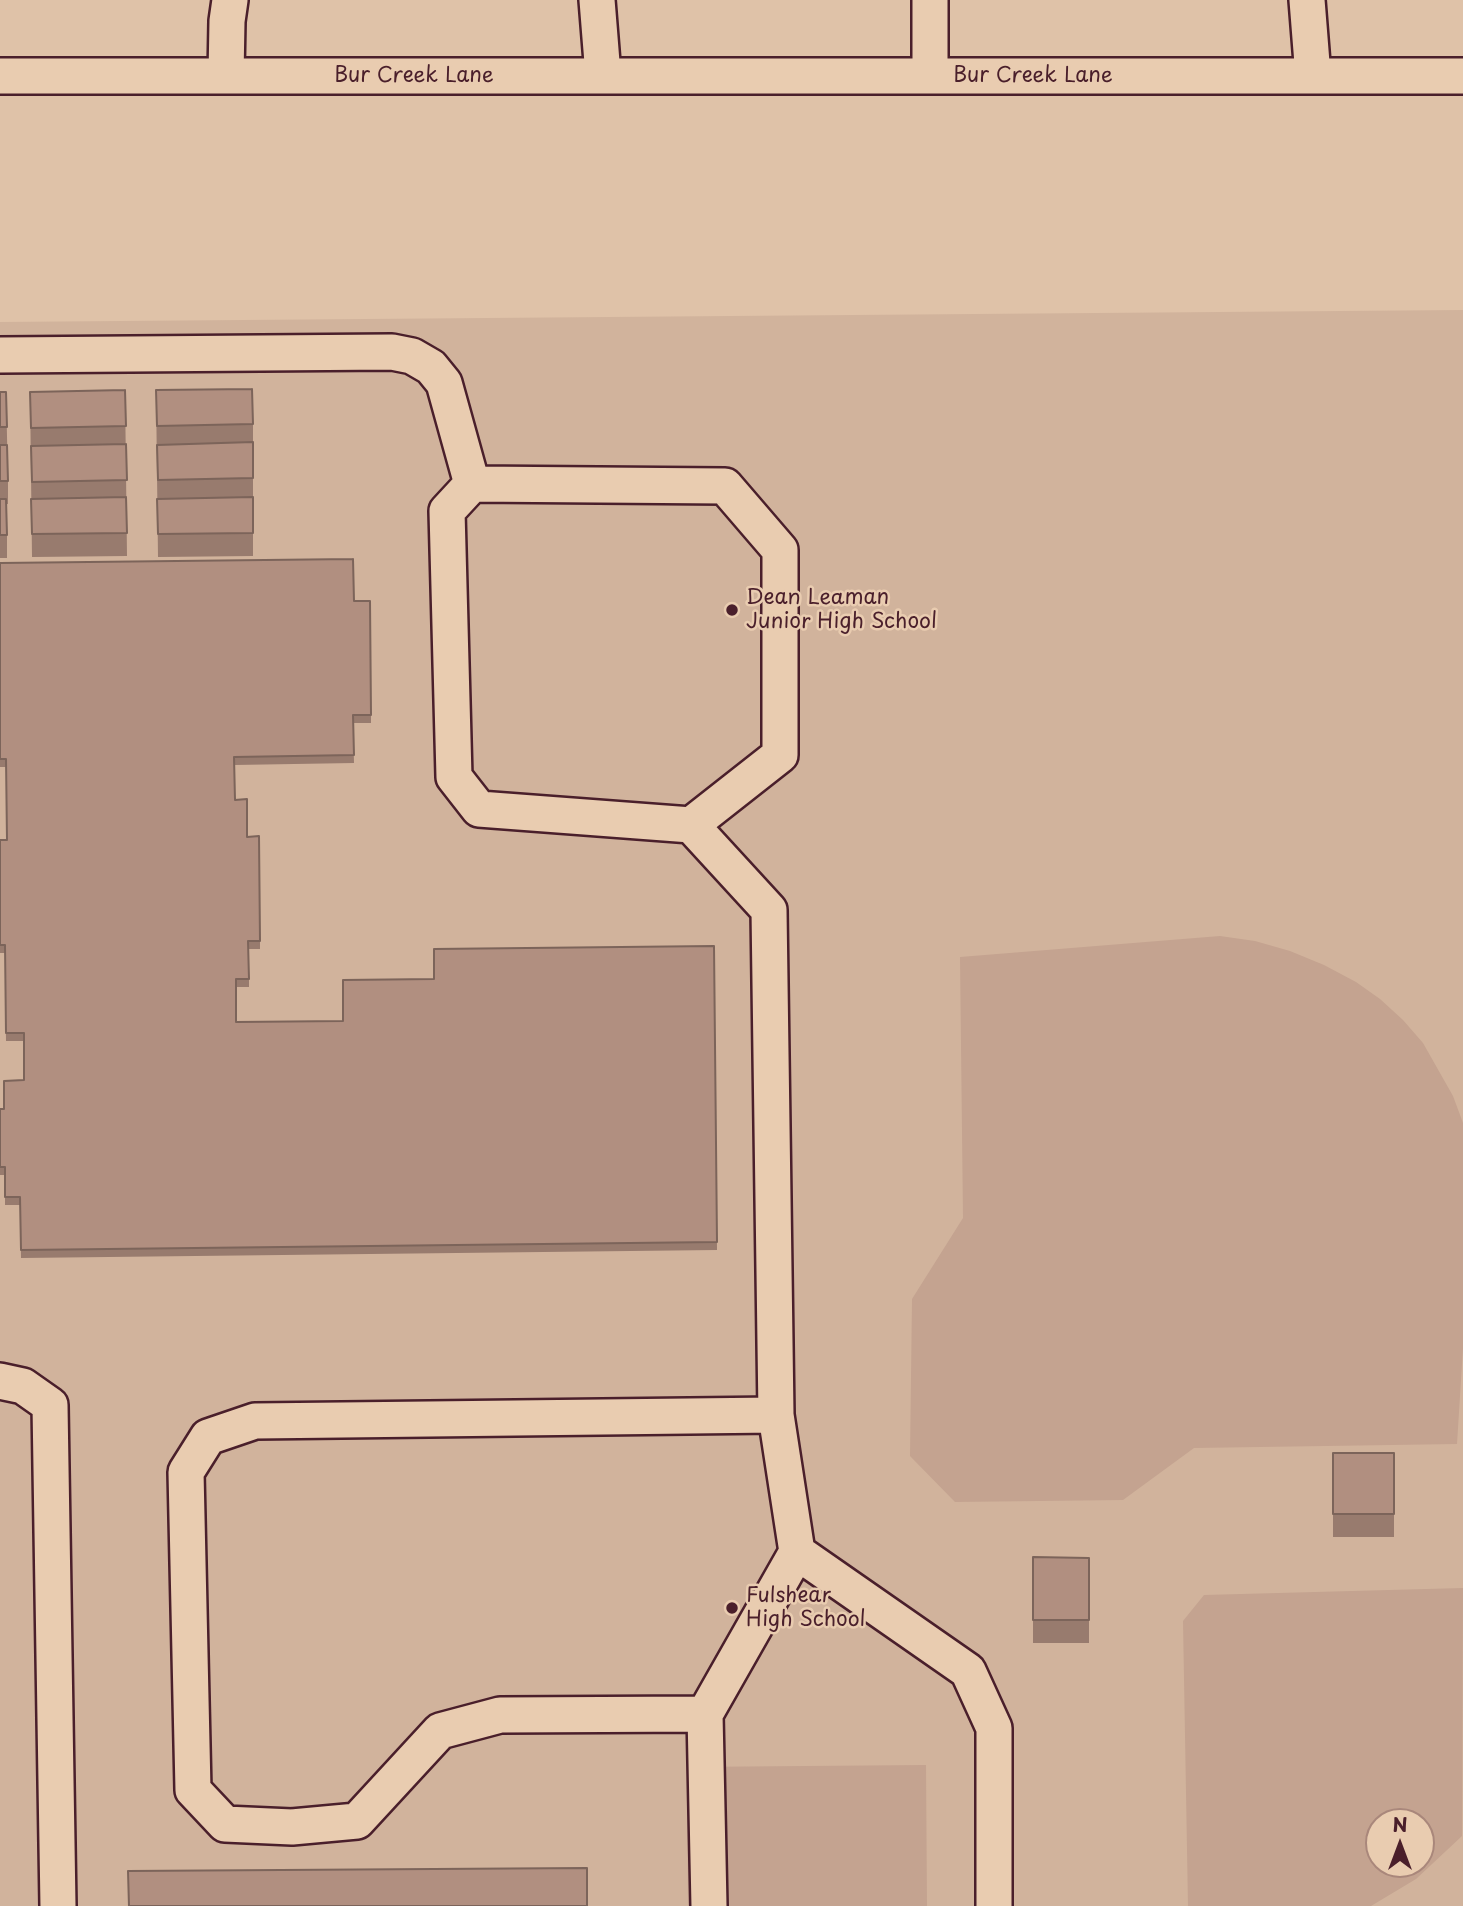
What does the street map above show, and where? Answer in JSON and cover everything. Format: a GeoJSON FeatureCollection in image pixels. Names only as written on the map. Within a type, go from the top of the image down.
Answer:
{"type":"FeatureCollection","features":[{"type":"Feature","properties":{"kind":"street"},"geometry":{"type":"LineString","coordinates":[[226,76],[230,0]]}},
{"type":"Feature","properties":{"kind":"street"},"geometry":{"type":"LineString","coordinates":[[597,0],[603,75]]}},
{"type":"Feature","properties":{"kind":"street"},"geometry":{"type":"LineString","coordinates":[[930,0],[930,76]]}},
{"type":"Feature","properties":{"kind":"street"},"geometry":{"type":"LineString","coordinates":[[1307,0],[1313,76]]}},
{"type":"Feature","properties":{"kind":"street","name":"Bur Creek Lane"},"geometry":{"type":"LineString","coordinates":[[0,76],[1463,76]]}},
{"type":"Feature","properties":{"kind":"street"},"geometry":{"type":"LineString","coordinates":[[0,355],[392,352],[412,356],[431,367],[444,383],[472,484]]}},
{"type":"Feature","properties":{"kind":"street"},"geometry":{"type":"LineString","coordinates":[[472,484],[725,486],[780,550],[780,755],[691,825],[479,808],[454,777],[447,511],[472,484]]}},
{"type":"Feature","properties":{"kind":"street"},"geometry":{"type":"LineString","coordinates":[[691,825],[769,910],[776,1415],[797,1552],[705,1714],[709,1906]]}},
{"type":"Feature","properties":{"kind":"street"},"geometry":{"type":"LineString","coordinates":[[0,1381],[23,1386],[50,1405],[58,1906]]}},
{"type":"Feature","properties":{"kind":"street"},"geometry":{"type":"LineString","coordinates":[[705,1714],[500,1715],[440,1731],[357,1821],[292,1827],[225,1824],[193,1790],[186,1472],[208,1437],[255,1421],[776,1415]]}},
{"type":"Feature","properties":{"kind":"street"},"geometry":{"type":"LineString","coordinates":[[797,1552],[968,1671],[994,1728],[994,1906]]}},
{"type":"Feature","properties":{"kind":"shaded area"},"geometry":{"type":"Polygon","coordinates":[[[1463,310],[1463,1906],[0,1906],[0,322],[1463,310]]]}},
{"type":"Feature","properties":{"kind":"shaded area"},"geometry":{"type":"Polygon","coordinates":[[[1220,936],[1255,941],[1290,951],[1356,982],[1380,999],[1423,1043],[1453,1096],[1463,1123],[1463,1348],[1457,1444],[1194,1448],[1123,1500],[955,1502],[910,1456],[912,1299],[963,1218],[960,957],[1220,936]]]}},
{"type":"Feature","properties":{"kind":"shaded area"},"geometry":{"type":"Polygon","coordinates":[[[1463,1588],[1462,1836],[1435,1861],[1435,1808],[1365,1808],[1365,1878],[1417,1878],[1371,1906],[1188,1906],[1183,1621],[1204,1595],[1463,1588]]]}},
{"type":"Feature","properties":{"kind":"shaded area"},"geometry":{"type":"Polygon","coordinates":[[[926,1765],[927,1906],[688,1906],[687,1767],[926,1765]]]}},
{"type":"Feature","properties":{"kind":"building"},"geometry":{"type":"Polygon","coordinates":[[[252,389],[253,424],[157,426],[156,390],[252,389]]]}},
{"type":"Feature","properties":{"kind":"building"},"geometry":{"type":"Polygon","coordinates":[[[125,390],[126,426],[31,428],[30,392],[125,390]]]}},
{"type":"Feature","properties":{"kind":"building"},"geometry":{"type":"Polygon","coordinates":[[[0,392],[6,392],[7,427],[0,427],[0,392]]]}},
{"type":"Feature","properties":{"kind":"building"},"geometry":{"type":"Polygon","coordinates":[[[253,442],[253,478],[158,480],[157,445],[253,442]]]}},
{"type":"Feature","properties":{"kind":"building"},"geometry":{"type":"Polygon","coordinates":[[[126,444],[127,480],[32,482],[31,446],[126,444]]]}},
{"type":"Feature","properties":{"kind":"building"},"geometry":{"type":"Polygon","coordinates":[[[0,445],[7,445],[8,481],[0,481],[0,445]]]}},
{"type":"Feature","properties":{"kind":"building"},"geometry":{"type":"Polygon","coordinates":[[[126,497],[127,533],[32,534],[31,499],[126,497]]]}},
{"type":"Feature","properties":{"kind":"building"},"geometry":{"type":"Polygon","coordinates":[[[253,497],[253,533],[158,534],[157,499],[253,497]]]}},
{"type":"Feature","properties":{"kind":"building"},"geometry":{"type":"Polygon","coordinates":[[[0,499],[6,499],[7,535],[0,535],[0,499]]]}},
{"type":"Feature","properties":{"kind":"building"},"geometry":{"type":"Polygon","coordinates":[[[353,559],[354,601],[370,601],[371,715],[353,715],[354,755],[234,757],[235,800],[247,799],[247,837],[259,836],[260,941],[248,941],[249,979],[236,979],[236,1022],[343,1021],[343,980],[434,979],[434,949],[714,946],[717,1242],[21,1250],[20,1197],[5,1197],[5,1167],[0,1167],[0,1109],[4,1109],[4,1081],[24,1080],[24,1033],[6,1033],[5,945],[0,945],[0,840],[7,840],[6,759],[0,759],[0,563],[353,559]]]}},
{"type":"Feature","properties":{"kind":"building"},"geometry":{"type":"Polygon","coordinates":[[[1333,1453],[1394,1453],[1394,1514],[1333,1514],[1333,1453]]]}},
{"type":"Feature","properties":{"kind":"building"},"geometry":{"type":"Polygon","coordinates":[[[1033,1557],[1089,1558],[1089,1620],[1033,1620],[1033,1557]]]}},
{"type":"Feature","properties":{"kind":"building"},"geometry":{"type":"Polygon","coordinates":[[[587,1868],[587,1906],[129,1906],[128,1871],[587,1868]]]}},
{"type":"Feature","properties":{"kind":"place","name":"Dean Leaman Junior High School"},"geometry":{"type":"Point","coordinates":[732,610]}},
{"type":"Feature","properties":{"kind":"place","name":"Fulshear High School"},"geometry":{"type":"Point","coordinates":[732,1608]}}]}
